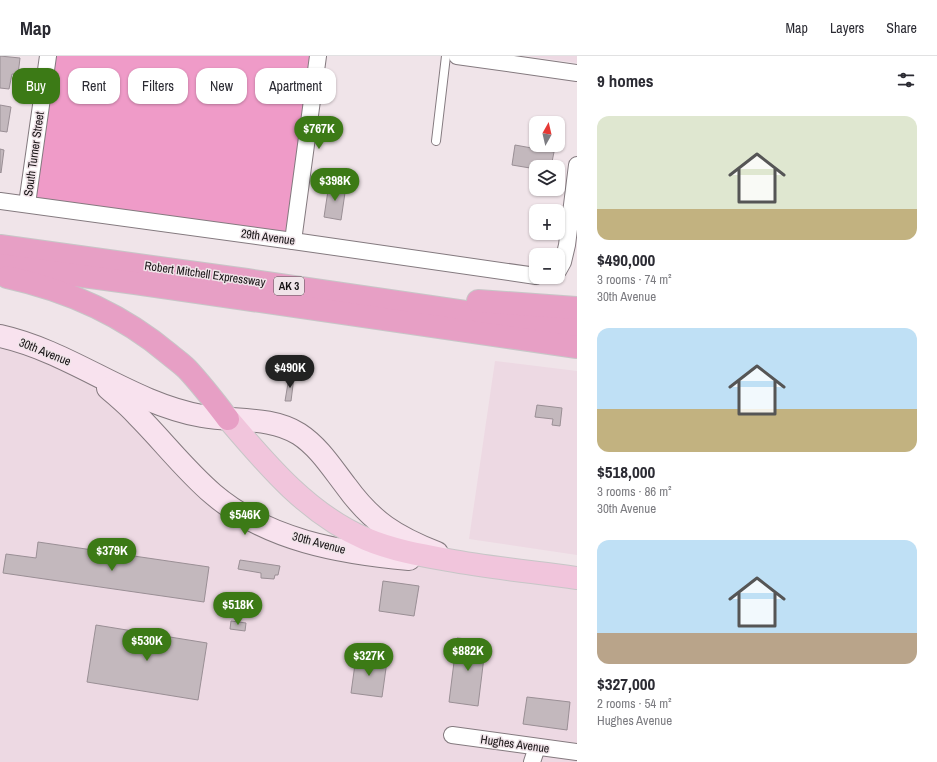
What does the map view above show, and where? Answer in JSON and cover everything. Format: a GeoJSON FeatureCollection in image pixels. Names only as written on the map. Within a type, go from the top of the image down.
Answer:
{"type":"FeatureCollection","features":[{"type":"Feature","properties":{"kind":"highway","name":"Robert Mitchell Expressway"},"geometry":{"type":"LineString","coordinates":[[0,246],[577,328]]}},
{"type":"Feature","properties":{"kind":"highway","name":"Robert Mitchell Expressway"},"geometry":{"type":"LineString","coordinates":[[0,265],[143,284],[577,347]]}},
{"type":"Feature","properties":{"kind":"highway"},"geometry":{"type":"LineString","coordinates":[[0,276],[21,280],[64,293],[94,306],[126,323],[158,344],[187,369],[228,419]]}},
{"type":"Feature","properties":{"kind":"highway"},"geometry":{"type":"LineString","coordinates":[[247,280],[436,298],[577,308]]}},
{"type":"Feature","properties":{"kind":"main road","name":"30th Avenue"},"geometry":{"type":"LineString","coordinates":[[0,336],[47,350],[168,408],[204,416],[270,422],[286,427],[301,435],[315,446],[358,502],[381,524],[418,546],[466,563]]}},
{"type":"Feature","properties":{"kind":"main road","name":"30th Avenue"},"geometry":{"type":"LineString","coordinates":[[89,371],[136,414],[191,473],[214,494],[254,522],[310,543],[343,551],[389,557],[466,563],[577,578]]}},
{"type":"Feature","properties":{"kind":"main road"},"geometry":{"type":"LineString","coordinates":[[228,419],[273,471],[290,487],[320,512],[343,527],[365,539],[415,555],[466,563]]}},
{"type":"Feature","properties":{"kind":"street","name":"South Turner Street"},"geometry":{"type":"LineString","coordinates":[[27,204],[48,56]]}},
{"type":"Feature","properties":{"kind":"street"},"geometry":{"type":"LineString","coordinates":[[293,241],[318,56]]}},
{"type":"Feature","properties":{"kind":"street"},"geometry":{"type":"LineString","coordinates":[[457,56],[577,73]]}},
{"type":"Feature","properties":{"kind":"street"},"geometry":{"type":"LineString","coordinates":[[565,254],[577,165]]}},
{"type":"Feature","properties":{"kind":"street","name":"29th Avenue"},"geometry":{"type":"LineString","coordinates":[[0,201],[529,275]]}},
{"type":"Feature","properties":{"kind":"street","name":"Hughes Avenue"},"geometry":{"type":"LineString","coordinates":[[452,735],[577,752]]}},
{"type":"Feature","properties":{"kind":"street"},"geometry":{"type":"LineString","coordinates":[[532,762],[537,747]]}},
{"type":"Feature","properties":{"kind":"lane"},"geometry":{"type":"LineString","coordinates":[[436,141],[446,56]]}},
{"type":"Feature","properties":{"kind":"shaded area"},"geometry":{"type":"Polygon","coordinates":[[[48,56],[310,56],[309,68],[255,68],[255,104],[306,104],[293,241],[27,204],[41,104],[60,104],[60,68],[46,68],[48,56]]]}},
{"type":"Feature","properties":{"kind":"shaded area"},"geometry":{"type":"Polygon","coordinates":[[[528,56],[577,56],[577,63],[528,56]]]}},
{"type":"Feature","properties":{"kind":"shaded area"},"geometry":{"type":"Polygon","coordinates":[[[0,341],[93,381],[262,527],[577,586],[577,762],[0,762],[0,341]]]}},
{"type":"Feature","properties":{"kind":"shaded area"},"geometry":{"type":"Polygon","coordinates":[[[495,361],[577,371],[577,555],[469,539],[495,361]]]}},
{"type":"Feature","properties":{"kind":"building"},"geometry":{"type":"Polygon","coordinates":[[[0,56],[20,58],[19,68],[12,68],[9,89],[0,88],[0,56]]]}},
{"type":"Feature","properties":{"kind":"building"},"geometry":{"type":"Polygon","coordinates":[[[0,105],[11,107],[7,132],[0,131],[0,105]]]}},
{"type":"Feature","properties":{"kind":"building"},"geometry":{"type":"Polygon","coordinates":[[[515,145],[529,148],[529,152],[554,152],[552,160],[529,160],[529,168],[512,165],[515,145]]]}},
{"type":"Feature","properties":{"kind":"building"},"geometry":{"type":"Polygon","coordinates":[[[0,149],[4,150],[1,173],[0,172],[0,149]]]}},
{"type":"Feature","properties":{"kind":"building"},"geometry":{"type":"Polygon","coordinates":[[[329,184],[346,186],[341,220],[324,217],[329,184]]]}},
{"type":"Feature","properties":{"kind":"building"},"geometry":{"type":"Polygon","coordinates":[[[289,377],[294,377],[291,401],[285,401],[289,377]]]}},
{"type":"Feature","properties":{"kind":"building"},"geometry":{"type":"Polygon","coordinates":[[[537,405],[562,408],[560,426],[552,425],[553,419],[535,417],[537,405]]]}},
{"type":"Feature","properties":{"kind":"building"},"geometry":{"type":"Polygon","coordinates":[[[38,542],[209,567],[204,602],[3,573],[6,554],[36,558],[38,542]]]}},
{"type":"Feature","properties":{"kind":"building"},"geometry":{"type":"Polygon","coordinates":[[[240,560],[280,566],[278,575],[275,575],[274,579],[261,578],[261,573],[238,569],[240,560]]]}},
{"type":"Feature","properties":{"kind":"building"},"geometry":{"type":"Polygon","coordinates":[[[383,581],[419,586],[414,616],[379,611],[383,581]]]}},
{"type":"Feature","properties":{"kind":"building"},"geometry":{"type":"Polygon","coordinates":[[[231,621],[246,623],[245,631],[230,629],[231,621]]]}},
{"type":"Feature","properties":{"kind":"building"},"geometry":{"type":"Polygon","coordinates":[[[96,625],[207,643],[198,700],[87,682],[96,625]]]}},
{"type":"Feature","properties":{"kind":"building"},"geometry":{"type":"Polygon","coordinates":[[[457,638],[486,641],[478,706],[449,702],[457,638]]]}},
{"type":"Feature","properties":{"kind":"building"},"geometry":{"type":"Polygon","coordinates":[[[356,657],[387,661],[382,697],[351,693],[356,657]]]}},
{"type":"Feature","properties":{"kind":"building"},"geometry":{"type":"Polygon","coordinates":[[[527,697],[570,702],[567,730],[523,724],[527,697]]]}}]}
